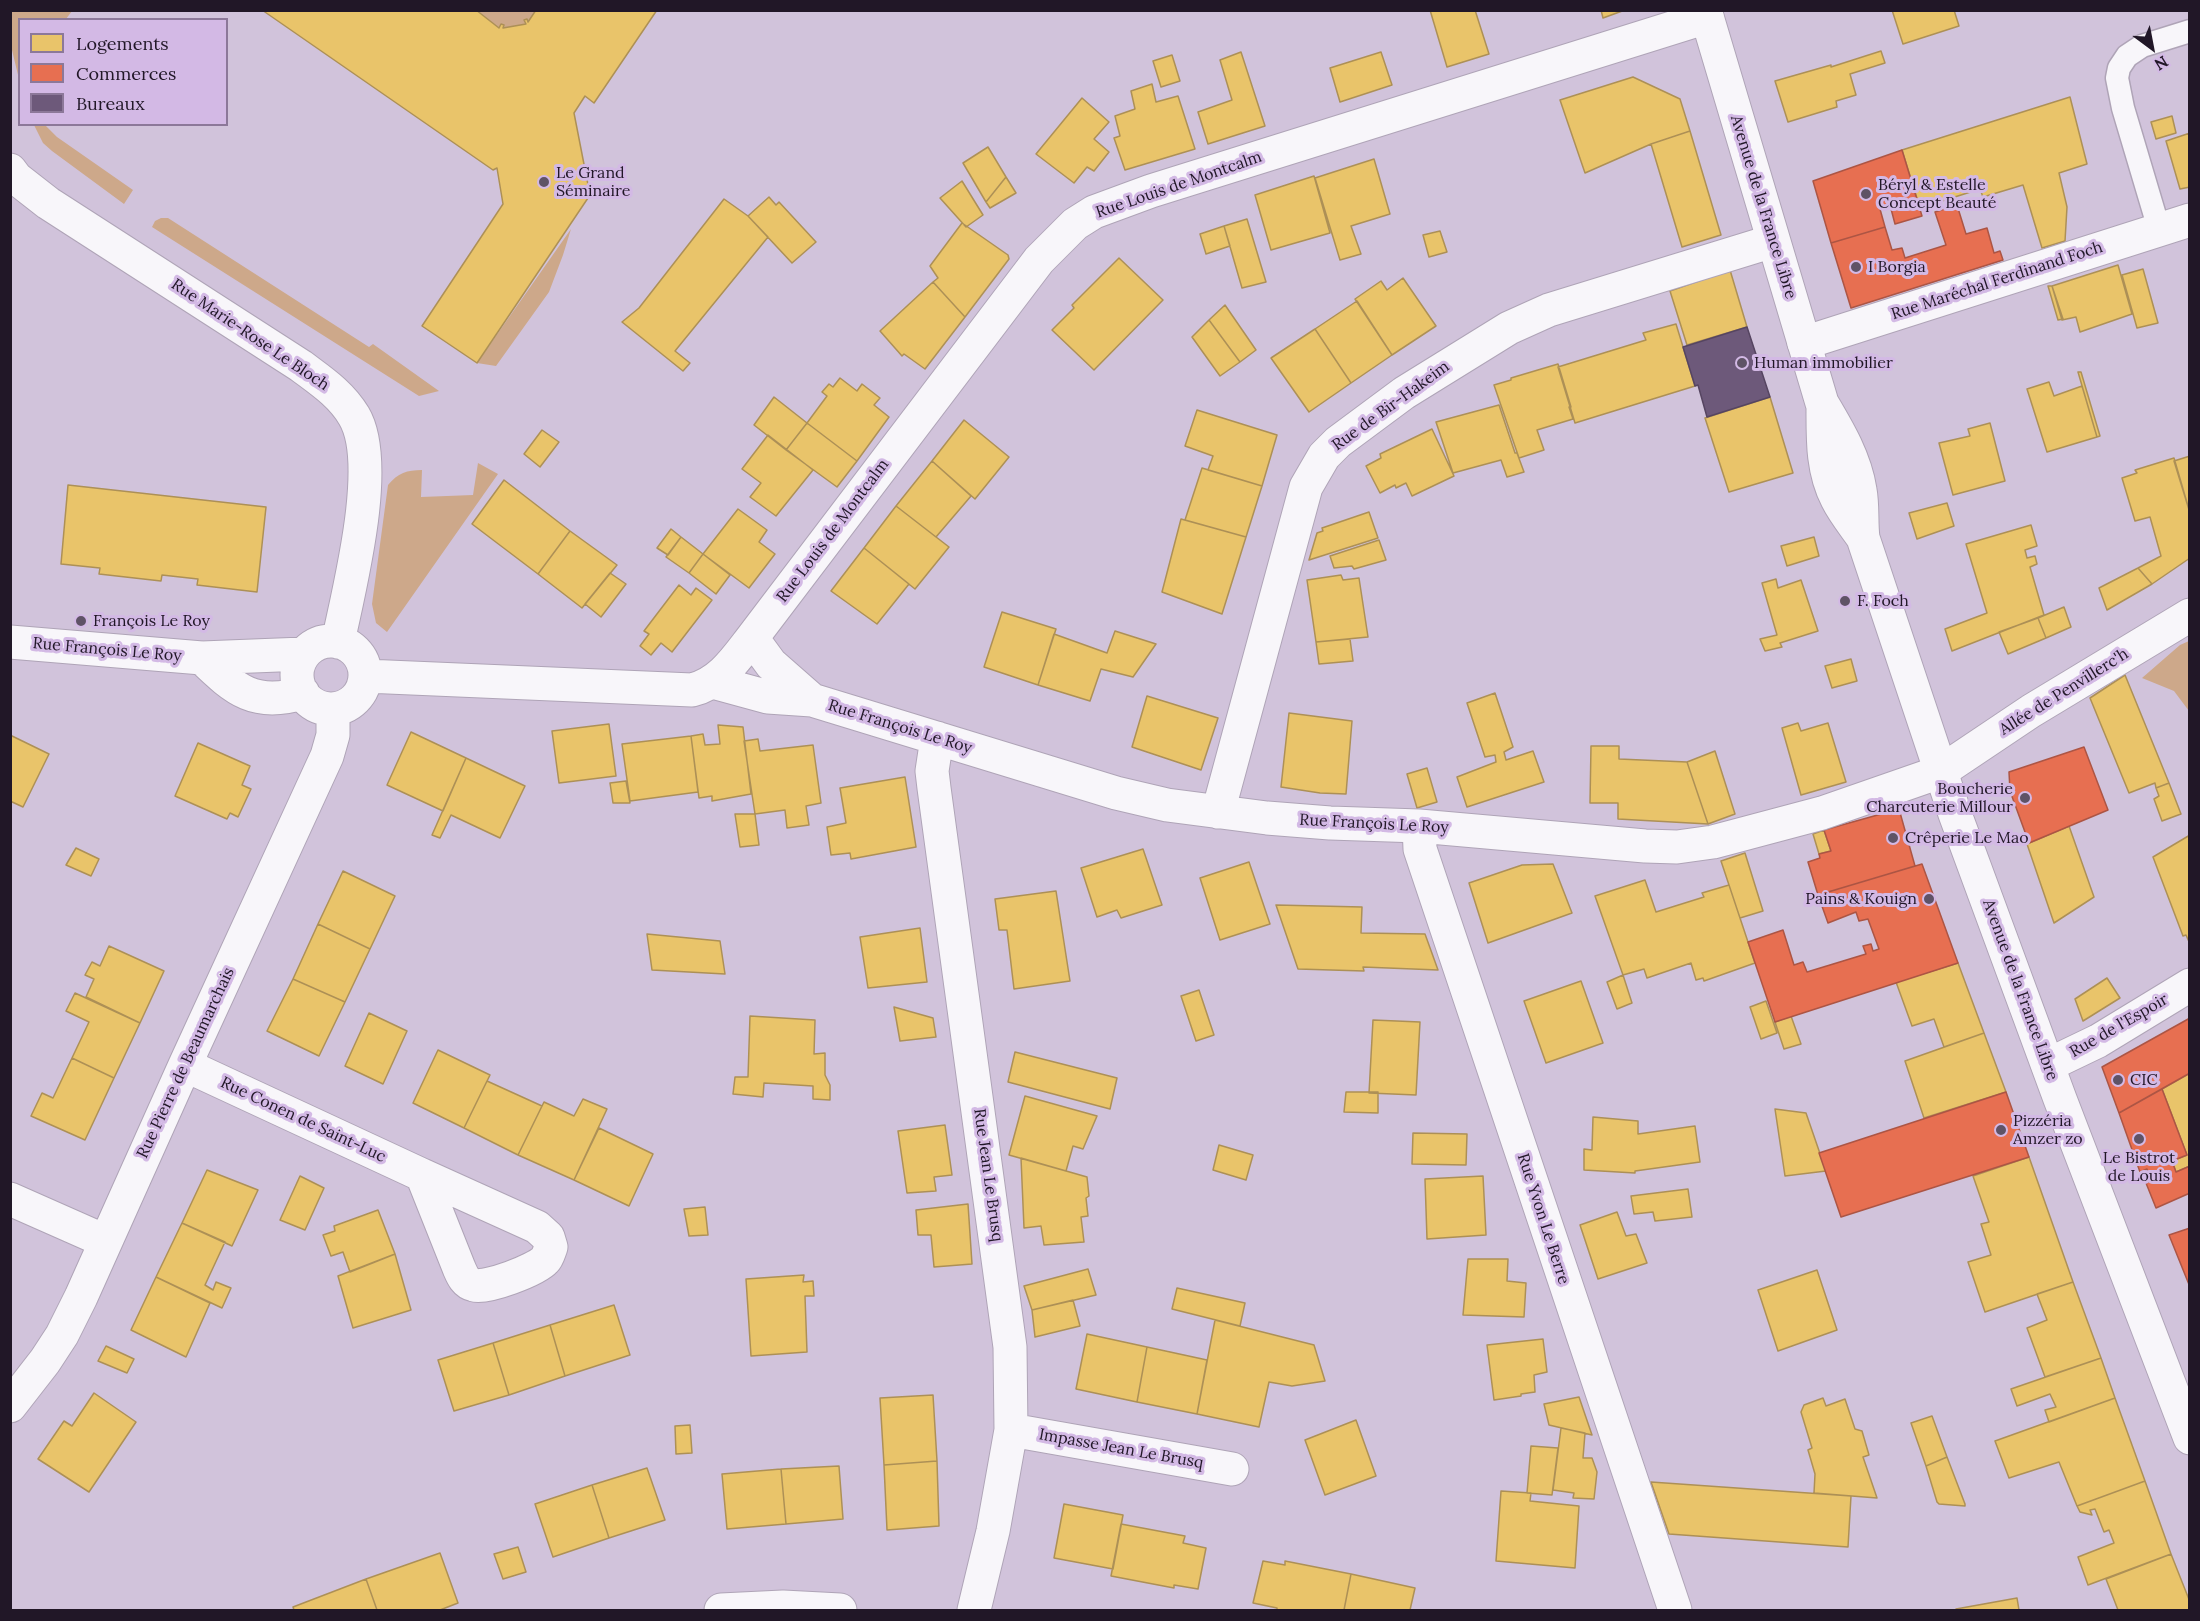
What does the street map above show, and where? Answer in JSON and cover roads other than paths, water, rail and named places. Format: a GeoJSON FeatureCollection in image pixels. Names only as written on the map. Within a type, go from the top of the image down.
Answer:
{"type":"FeatureCollection","features":[{"type":"Feature","properties":{"kind":"street","name":"Avenue de la France Libre"},"geometry":{"type":"LineString","coordinates":[[1706,14],[1822,403],[1849,453],[1856,472],[1862,506],[1863,538],[1940,772],[2048,1065],[2190,1438]]}},
{"type":"Feature","properties":{"kind":"street","name":"Rue Louis de Montcalm"},"geometry":{"type":"LineString","coordinates":[[712,682],[736,659],[1039,260],[1075,224],[1094,212],[1151,191],[1706,14]]}},
{"type":"Feature","properties":{"kind":"street","name":"Rue Marie-Rose Le Bloch"},"geometry":{"type":"LineString","coordinates":[[10,170],[16,178],[55,208],[301,366],[334,391],[347,405],[362,433],[365,470],[355,559],[338,642]]}},
{"type":"Feature","properties":{"kind":"street","name":"Rue Maréchal Ferdinand Foch"},"geometry":{"type":"LineString","coordinates":[[1804,343],[2190,220]]}},
{"type":"Feature","properties":{"kind":"street","name":"Rue de Bir-Hakeim"},"geometry":{"type":"LineString","coordinates":[[1218,812],[1306,488],[1324,456],[1338,442],[1404,393],[1469,351],[1529,317],[1589,296],[1773,241]]}},
{"type":"Feature","properties":{"kind":"street","name":"Allée de Penvillerc'h"},"geometry":{"type":"LineString","coordinates":[[1940,772],[2031,711],[2190,615]]}},
{"type":"Feature","properties":{"kind":"street","name":"Rue François Le Roy"},"geometry":{"type":"LineString","coordinates":[[752,638],[771,664],[812,700]]}},
{"type":"Feature","properties":{"kind":"street","name":"Rue François Le Roy"},"geometry":{"type":"LineString","coordinates":[[10,642],[202,658],[304,654]]}},
{"type":"Feature","properties":{"kind":"street"},"geometry":{"type":"LineString","coordinates":[[338,642],[354,650],[364,667],[365,676],[364,684],[356,699],[333,709],[315,705],[303,693],[297,673],[304,654],[320,644],[338,642]]}},
{"type":"Feature","properties":{"kind":"street","name":"Rue François Le Roy"},"geometry":{"type":"LineString","coordinates":[[202,658],[224,680],[240,691],[271,699],[283,699],[303,693]]}},
{"type":"Feature","properties":{"kind":"street"},"geometry":{"type":"LineString","coordinates":[[365,676],[692,690],[712,682]]}},
{"type":"Feature","properties":{"kind":"street","name":"Rue François Le Roy"},"geometry":{"type":"LineString","coordinates":[[712,682],[768,698],[812,700],[1116,794],[1167,805],[1218,812],[1330,823],[1419,826],[1677,847],[1728,839],[1822,813],[1940,772]]}},
{"type":"Feature","properties":{"kind":"street","name":"Rue Pierre de Beaumarchais"},"geometry":{"type":"LineString","coordinates":[[10,1406],[62,1335],[327,756],[333,735],[333,709]]}},
{"type":"Feature","properties":{"kind":"street","name":"Rue Jean Le Brusq"},"geometry":{"type":"LineString","coordinates":[[936,738],[932,771],[934,788],[1010,1347],[1011,1430],[993,1531],[974,1611]]}},
{"type":"Feature","properties":{"kind":"street","name":"Rue Yvon Le Berre"},"geometry":{"type":"LineString","coordinates":[[1419,826],[1420,849],[1675,1611]]}},
{"type":"Feature","properties":{"kind":"street","name":"Rue de l'Espoir"},"geometry":{"type":"LineString","coordinates":[[2048,1065],[2098,1041],[2190,985]]}},
{"type":"Feature","properties":{"kind":"street","name":"Rue Conen de Saint-Luc"},"geometry":{"type":"LineString","coordinates":[[185,1065],[422,1175]]}},
{"type":"Feature","properties":{"kind":"street"},"geometry":{"type":"LineString","coordinates":[[10,1199],[105,1241]]}},
{"type":"Feature","properties":{"kind":"street","name":"Impasse Jean Le Brusq"},"geometry":{"type":"LineString","coordinates":[[1011,1430],[1232,1469]]}},
{"type":"Feature","properties":{"kind":"street"},"geometry":{"type":"LineString","coordinates":[[721,1611],[783,1607],[840,1611]]}},
{"type":"Feature","properties":{"kind":"lane"},"geometry":{"type":"LineString","coordinates":[[2158,229],[2123,108],[2117,78],[2119,68],[2127,56],[2151,42],[2190,31]]}},
{"type":"Feature","properties":{"kind":"place","name":"Le Grand Séminaire"},"geometry":{"type":"Point","coordinates":[544,182]}},
{"type":"Feature","properties":{"kind":"place","name":"Béryl & Estelle Concept Beauté"},"geometry":{"type":"Point","coordinates":[1866,194]}},
{"type":"Feature","properties":{"kind":"place","name":"I Borgia"},"geometry":{"type":"Point","coordinates":[1856,267]}},
{"type":"Feature","properties":{"kind":"place","name":"Human immobilier"},"geometry":{"type":"Point","coordinates":[1742,363]}},
{"type":"Feature","properties":{"kind":"place","name":"F. Foch"},"geometry":{"type":"Point","coordinates":[1845,601]}},
{"type":"Feature","properties":{"kind":"place","name":"François Le Roy"},"geometry":{"type":"Point","coordinates":[81,621]}},
{"type":"Feature","properties":{"kind":"place","name":"Boucherie Charcuterie Millour"},"geometry":{"type":"Point","coordinates":[2025,798]}},
{"type":"Feature","properties":{"kind":"place","name":"Crêperie Le Mao"},"geometry":{"type":"Point","coordinates":[1893,838]}},
{"type":"Feature","properties":{"kind":"place","name":"Pains & Kouign"},"geometry":{"type":"Point","coordinates":[1929,899]}},
{"type":"Feature","properties":{"kind":"place","name":"CIC"},"geometry":{"type":"Point","coordinates":[2118,1080]}},
{"type":"Feature","properties":{"kind":"place","name":"Pizzéria Amzer zo"},"geometry":{"type":"Point","coordinates":[2001,1130]}},
{"type":"Feature","properties":{"kind":"place","name":"Le Bistrot de Louis"},"geometry":{"type":"Point","coordinates":[2139,1139]}}]}
